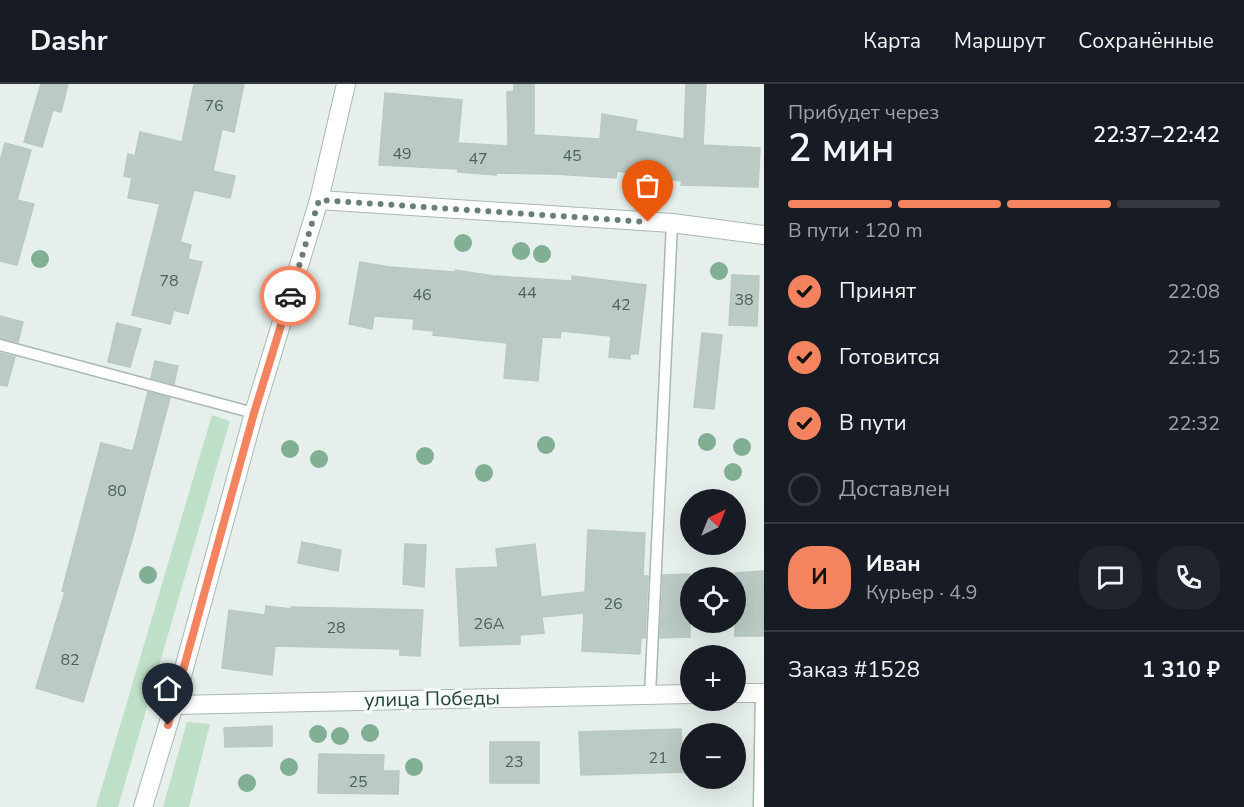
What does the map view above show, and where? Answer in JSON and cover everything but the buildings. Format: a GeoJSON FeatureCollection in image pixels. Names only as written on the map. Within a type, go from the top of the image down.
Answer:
{"type":"FeatureCollection","features":[{"type":"Feature","properties":{"kind":"street"},"geometry":{"type":"LineString","coordinates":[[143,807],[174,705],[254,413],[319,200],[346,84]]}},
{"type":"Feature","properties":{"kind":"street"},"geometry":{"type":"LineString","coordinates":[[319,200],[672,223],[764,235]]}},
{"type":"Feature","properties":{"kind":"street"},"geometry":{"type":"LineString","coordinates":[[746,693],[762,693]]}},
{"type":"Feature","properties":{"kind":"street","name":"улица Победы"},"geometry":{"type":"LineString","coordinates":[[174,705],[680,694]]}},
{"type":"Feature","properties":{"kind":"lane"},"geometry":{"type":"LineString","coordinates":[[650,695],[672,223]]}},
{"type":"Feature","properties":{"kind":"lane"},"geometry":{"type":"LineString","coordinates":[[0,345],[254,413]]}},
{"type":"Feature","properties":{"kind":"lane"},"geometry":{"type":"LineString","coordinates":[[759,807],[762,693]]}},
{"type":"Feature","properties":{"kind":"green space"},"geometry":{"type":"Polygon","coordinates":[[[212,415],[230,421],[118,807],[96,807],[212,415]]]}},
{"type":"Feature","properties":{"kind":"green space"},"geometry":{"type":"Polygon","coordinates":[[[187,722],[210,724],[189,807],[163,807],[187,722]]]}},
{"type":"Feature","properties":{"kind":"way so far"},"geometry":{"type":"LineString","coordinates":[[290,296],[319,200],[648,222]]}},
{"type":"Feature","properties":{"kind":"route"},"geometry":{"type":"LineString","coordinates":[[168,725],[254,413],[290,296]]}}]}
